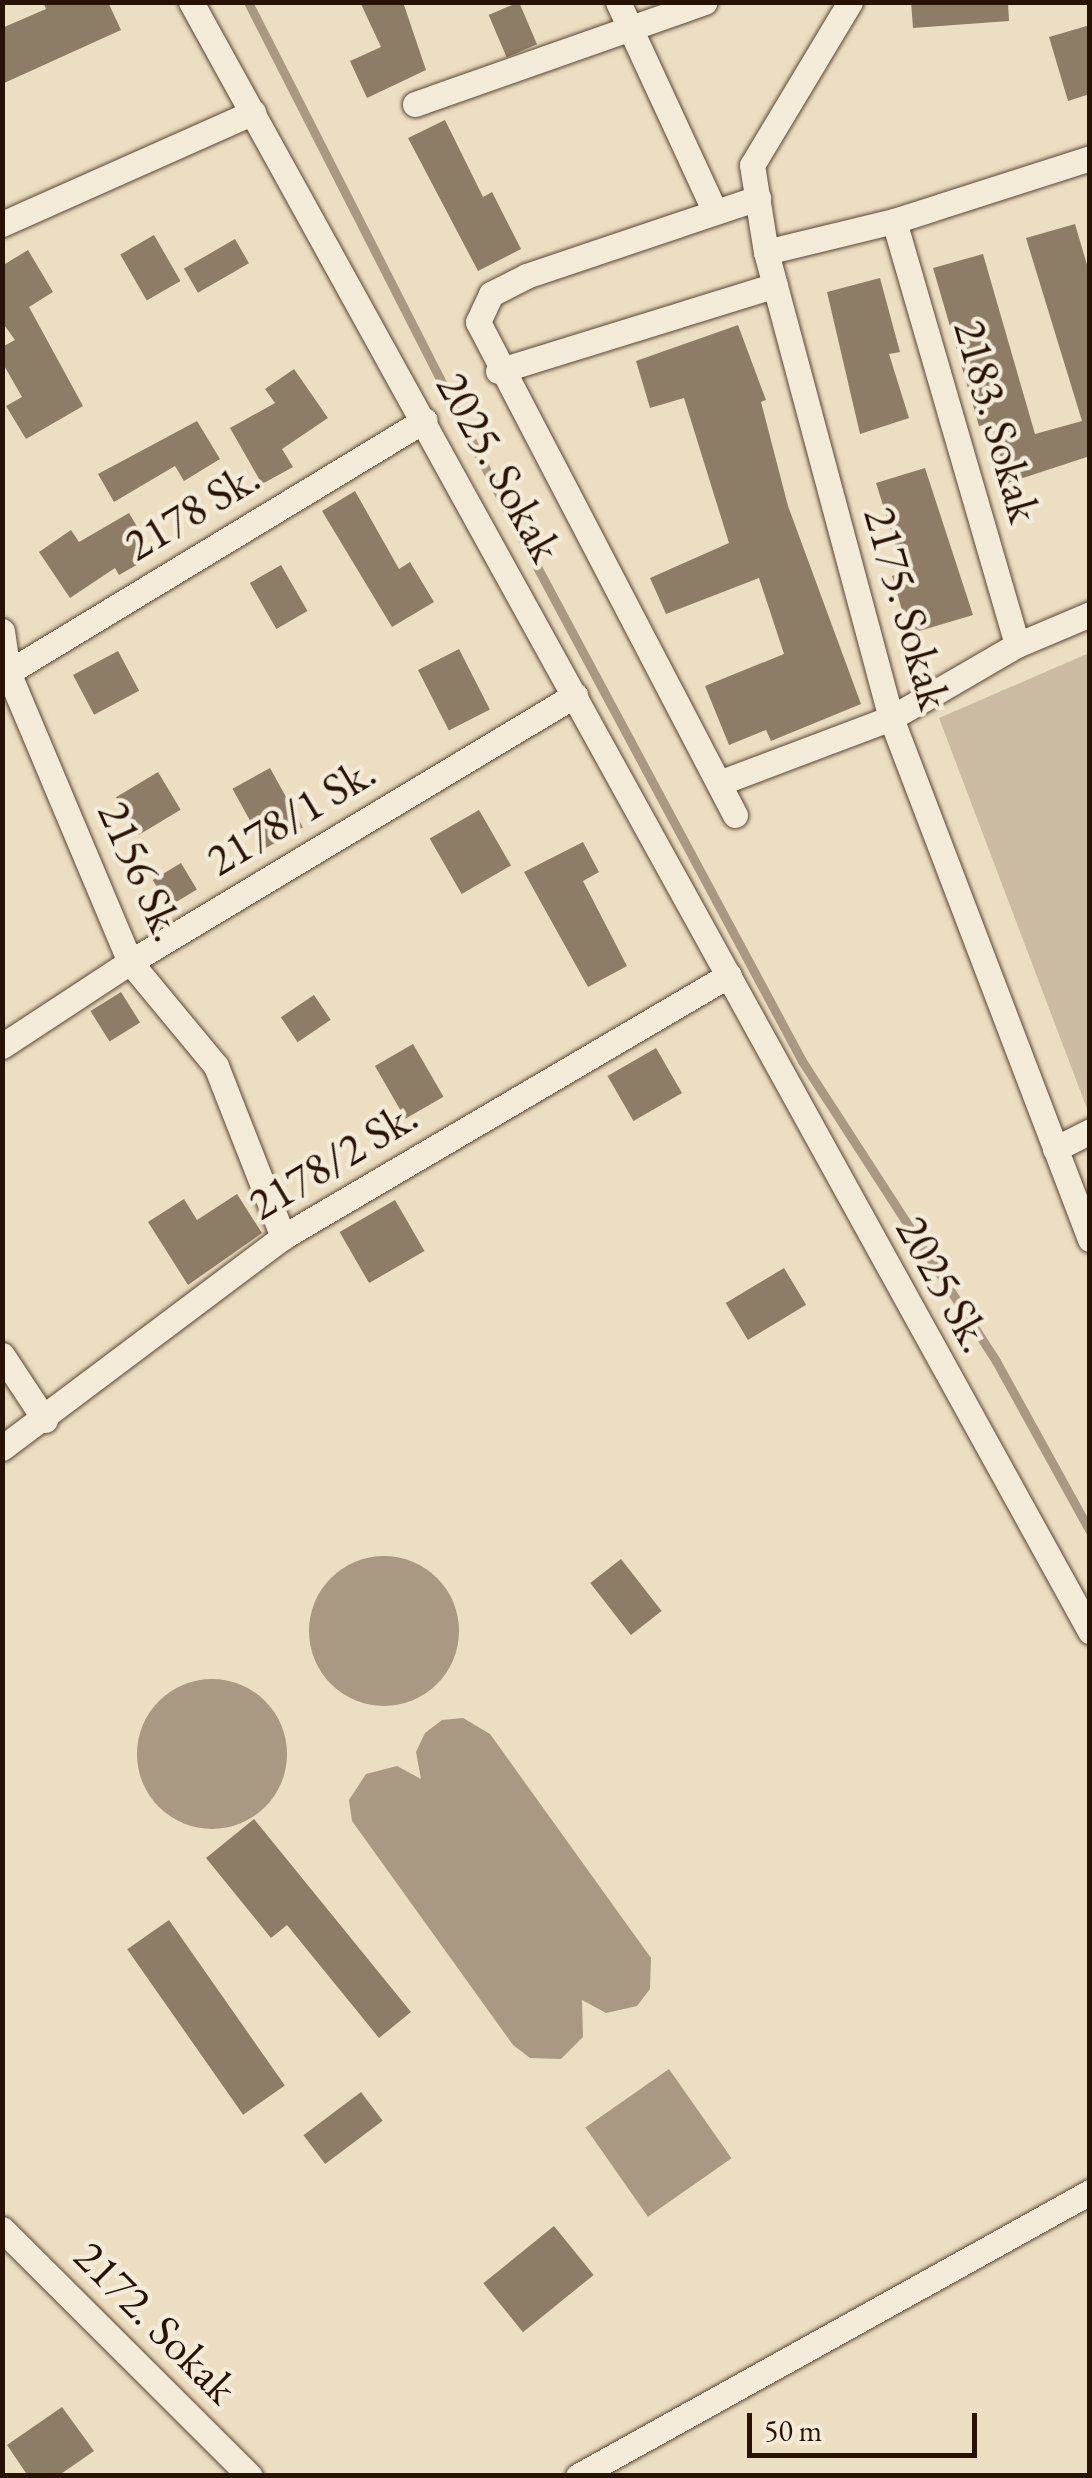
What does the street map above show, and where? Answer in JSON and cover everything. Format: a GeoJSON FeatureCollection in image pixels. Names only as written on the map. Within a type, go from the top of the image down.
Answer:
{"type":"FeatureCollection","features":[{"type":"Feature","properties":{"kind":"street","name":"2025. Sokak"},"geometry":{"type":"LineString","coordinates":[[191,2],[729,975]]}},
{"type":"Feature","properties":{"kind":"street"},"geometry":{"type":"LineString","coordinates":[[618,2],[715,212]]}},
{"type":"Feature","properties":{"kind":"street"},"geometry":{"type":"LineString","coordinates":[[415,104],[631,32],[705,2]]}},
{"type":"Feature","properties":{"kind":"street","name":"2175. Sokak"},"geometry":{"type":"LineString","coordinates":[[850,2],[752,165],[766,252],[892,718],[1090,1238]]}},
{"type":"Feature","properties":{"kind":"street"},"geometry":{"type":"LineString","coordinates":[[2,224],[253,112]]}},
{"type":"Feature","properties":{"kind":"street"},"geometry":{"type":"LineString","coordinates":[[766,252],[894,221],[1090,158]]}},
{"type":"Feature","properties":{"kind":"street"},"geometry":{"type":"LineString","coordinates":[[736,815],[498,371],[478,322],[491,294],[526,276],[758,198]]}},
{"type":"Feature","properties":{"kind":"street","name":"2183. Sokak"},"geometry":{"type":"LineString","coordinates":[[894,221],[1017,645]]}},
{"type":"Feature","properties":{"kind":"street"},"geometry":{"type":"LineString","coordinates":[[498,371],[775,285]]}},
{"type":"Feature","properties":{"kind":"street","name":"2178 Sk."},"geometry":{"type":"LineString","coordinates":[[6,674],[425,420]]}},
{"type":"Feature","properties":{"kind":"street"},"geometry":{"type":"LineString","coordinates":[[718,783],[892,718],[1017,645],[1090,614]]}},
{"type":"Feature","properties":{"kind":"street","name":"2156 Sk."},"geometry":{"type":"LineString","coordinates":[[2,632],[6,674],[130,962],[216,1066],[283,1236]]}},
{"type":"Feature","properties":{"kind":"street","name":"2178/1 Sk."},"geometry":{"type":"LineString","coordinates":[[2,1046],[130,962],[575,695]]}},
{"type":"Feature","properties":{"kind":"street","name":"2178/2 Sk."},"geometry":{"type":"LineString","coordinates":[[2,1448],[45,1420],[283,1236],[729,975]]}},
{"type":"Feature","properties":{"kind":"street","name":"2025 Sk."},"geometry":{"type":"LineString","coordinates":[[729,975],[1090,1631]]}},
{"type":"Feature","properties":{"kind":"street"},"geometry":{"type":"LineString","coordinates":[[1056,1149],[1090,1131]]}},
{"type":"Feature","properties":{"kind":"street"},"geometry":{"type":"LineString","coordinates":[[2,1355],[45,1420]]}},
{"type":"Feature","properties":{"kind":"street"},"geometry":{"type":"LineString","coordinates":[[578,2476],[1090,2192]]}},
{"type":"Feature","properties":{"kind":"street","name":"2172. Sokak"},"geometry":{"type":"LineString","coordinates":[[2,2228],[250,2476]]}},
{"type":"Feature","properties":{"kind":"shaded area"},"geometry":{"type":"Polygon","coordinates":[[[1089,653],[1090,1113],[1089,1114],[939,718],[1089,653]]]}},
{"type":"Feature","properties":{"kind":"shaded area"},"geometry":{"type":"Polygon","coordinates":[[[384,1556],[413,1561],[437,1578],[454,1602],[459,1631],[454,1660],[437,1684],[413,1701],[384,1706],[355,1701],[331,1684],[314,1660],[309,1631],[314,1602],[331,1578],[355,1561],[384,1556]]]}},
{"type":"Feature","properties":{"kind":"shaded area"},"geometry":{"type":"Polygon","coordinates":[[[212,1679],[241,1684],[265,1701],[282,1725],[287,1754],[282,1783],[265,1807],[241,1824],[212,1829],[183,1824],[159,1807],[142,1783],[137,1754],[142,1725],[159,1701],[183,1684],[212,1679]]]}},
{"type":"Feature","properties":{"kind":"shaded area"},"geometry":{"type":"Polygon","coordinates":[[[463,1718],[490,1734],[651,1958],[650,1989],[637,2006],[606,2013],[582,2000],[583,2037],[561,2059],[530,2058],[513,2045],[352,1821],[349,1800],[366,1774],[397,1766],[421,1779],[416,1752],[425,1733],[442,1720],[463,1718]]]}},
{"type":"Feature","properties":{"kind":"shaded area"},"geometry":{"type":"Polygon","coordinates":[[[669,2069],[732,2158],[648,2217],[585,2128],[669,2069]]]}},
{"type":"Feature","properties":{"kind":"building"},"geometry":{"type":"Polygon","coordinates":[[[43,2],[108,2],[121,30],[2,84],[2,28],[46,9],[43,2]]]}},
{"type":"Feature","properties":{"kind":"building"},"geometry":{"type":"Polygon","coordinates":[[[360,2],[403,2],[426,70],[367,98],[350,61],[381,47],[360,2]]]}},
{"type":"Feature","properties":{"kind":"building"},"geometry":{"type":"Polygon","coordinates":[[[519,2],[537,44],[507,57],[489,15],[519,2]]]}},
{"type":"Feature","properties":{"kind":"building"},"geometry":{"type":"Polygon","coordinates":[[[911,2],[1008,2],[1009,21],[913,28],[911,2]]]}},
{"type":"Feature","properties":{"kind":"building"},"geometry":{"type":"Polygon","coordinates":[[[1090,25],[1090,94],[1068,101],[1049,37],[1090,25]]]}},
{"type":"Feature","properties":{"kind":"building"},"geometry":{"type":"Polygon","coordinates":[[[445,120],[483,197],[492,192],[521,249],[478,271],[408,138],[445,120]]]}},
{"type":"Feature","properties":{"kind":"building"},"geometry":{"type":"Polygon","coordinates":[[[1075,224],[1090,275],[1090,456],[1008,483],[991,423],[979,426],[933,268],[983,254],[1035,434],[1082,421],[1026,238],[1075,224]]]}},
{"type":"Feature","properties":{"kind":"building"},"geometry":{"type":"Polygon","coordinates":[[[154,235],[181,281],[147,300],[120,255],[154,235]]]}},
{"type":"Feature","properties":{"kind":"building"},"geometry":{"type":"Polygon","coordinates":[[[235,239],[249,263],[198,293],[184,268],[235,239]]]}},
{"type":"Feature","properties":{"kind":"building"},"geometry":{"type":"Polygon","coordinates":[[[28,250],[53,292],[29,307],[83,406],[26,439],[6,406],[22,397],[2,362],[2,347],[15,340],[2,322],[2,259],[5,264],[28,250]]]}},
{"type":"Feature","properties":{"kind":"building"},"geometry":{"type":"Polygon","coordinates":[[[880,278],[900,352],[889,354],[909,418],[860,434],[827,292],[880,278]]]}},
{"type":"Feature","properties":{"kind":"building"},"geometry":{"type":"Polygon","coordinates":[[[738,325],[766,400],[761,402],[788,506],[861,704],[771,741],[766,730],[729,745],[705,686],[784,654],[759,578],[666,614],[650,578],[729,543],[684,398],[650,408],[636,361],[738,325]]]}},
{"type":"Feature","properties":{"kind":"building"},"geometry":{"type":"Polygon","coordinates":[[[294,369],[328,418],[282,449],[293,467],[262,484],[230,428],[275,403],[265,389],[294,369]]]}},
{"type":"Feature","properties":{"kind":"building"},"geometry":{"type":"Polygon","coordinates":[[[197,421],[220,459],[184,481],[175,466],[114,502],[98,474],[197,421]]]}},
{"type":"Feature","properties":{"kind":"building"},"geometry":{"type":"Polygon","coordinates":[[[925,468],[973,615],[909,634],[892,576],[904,572],[876,483],[925,468]]]}},
{"type":"Feature","properties":{"kind":"building"},"geometry":{"type":"Polygon","coordinates":[[[355,491],[399,569],[410,562],[434,602],[392,627],[322,511],[355,491]]]}},
{"type":"Feature","properties":{"kind":"building"},"geometry":{"type":"Polygon","coordinates":[[[129,513],[154,555],[119,575],[115,568],[70,598],[39,552],[71,530],[79,542],[129,513]]]}},
{"type":"Feature","properties":{"kind":"building"},"geometry":{"type":"Polygon","coordinates":[[[281,565],[308,611],[276,629],[250,583],[281,565]]]}},
{"type":"Feature","properties":{"kind":"building"},"geometry":{"type":"Polygon","coordinates":[[[459,649],[490,710],[449,730],[418,670],[459,649]]]}},
{"type":"Feature","properties":{"kind":"building"},"geometry":{"type":"Polygon","coordinates":[[[118,651],[139,691],[94,715],[73,675],[118,651]]]}},
{"type":"Feature","properties":{"kind":"building"},"geometry":{"type":"Polygon","coordinates":[[[270,768],[303,827],[265,848],[232,789],[270,768]]]}},
{"type":"Feature","properties":{"kind":"building"},"geometry":{"type":"Polygon","coordinates":[[[158,772],[181,810],[139,835],[116,797],[158,772]]]}},
{"type":"Feature","properties":{"kind":"building"},"geometry":{"type":"Polygon","coordinates":[[[479,810],[511,865],[462,894],[430,838],[479,810]]]}},
{"type":"Feature","properties":{"kind":"building"},"geometry":{"type":"Polygon","coordinates":[[[583,842],[599,872],[583,881],[627,966],[588,987],[524,872],[583,842]]]}},
{"type":"Feature","properties":{"kind":"building"},"geometry":{"type":"Polygon","coordinates":[[[181,863],[197,890],[169,907],[153,880],[181,863]]]}},
{"type":"Feature","properties":{"kind":"building"},"geometry":{"type":"Polygon","coordinates":[[[121,992],[140,1023],[110,1042],[90,1011],[121,992]]]}},
{"type":"Feature","properties":{"kind":"building"},"geometry":{"type":"Polygon","coordinates":[[[314,995],[331,1020],[298,1042],[281,1017],[314,995]]]}},
{"type":"Feature","properties":{"kind":"building"},"geometry":{"type":"Polygon","coordinates":[[[413,1044],[444,1097],[405,1119],[375,1066],[413,1044]]]}},
{"type":"Feature","properties":{"kind":"building"},"geometry":{"type":"Polygon","coordinates":[[[656,1048],[682,1093],[634,1121],[608,1076],[656,1048]]]}},
{"type":"Feature","properties":{"kind":"building"},"geometry":{"type":"Polygon","coordinates":[[[237,1194],[262,1233],[188,1285],[148,1222],[184,1199],[197,1220],[237,1194]]]}},
{"type":"Feature","properties":{"kind":"building"},"geometry":{"type":"Polygon","coordinates":[[[395,1200],[424,1251],[369,1283],[340,1232],[395,1200]]]}},
{"type":"Feature","properties":{"kind":"building"},"geometry":{"type":"Polygon","coordinates":[[[784,1268],[806,1305],[748,1340],[726,1303],[784,1268]]]}},
{"type":"Feature","properties":{"kind":"building"},"geometry":{"type":"Polygon","coordinates":[[[621,1559],[662,1611],[631,1635],[590,1583],[621,1559]]]}},
{"type":"Feature","properties":{"kind":"building"},"geometry":{"type":"Polygon","coordinates":[[[254,1819],[411,2012],[379,2038],[287,1925],[271,1938],[206,1858],[254,1819]]]}},
{"type":"Feature","properties":{"kind":"building"},"geometry":{"type":"Polygon","coordinates":[[[169,1920],[285,2085],[243,2115],[127,1949],[169,1920]]]}},
{"type":"Feature","properties":{"kind":"building"},"geometry":{"type":"Polygon","coordinates":[[[361,2092],[383,2121],[325,2164],[303,2135],[361,2092]]]}},
{"type":"Feature","properties":{"kind":"building"},"geometry":{"type":"Polygon","coordinates":[[[554,2226],[594,2275],[523,2332],[483,2283],[554,2226]]]}},
{"type":"Feature","properties":{"kind":"building"},"geometry":{"type":"Polygon","coordinates":[[[62,2407],[94,2451],[58,2476],[28,2476],[7,2445],[62,2407]]]}},
{"type":"Feature","properties":{"kind":"waterway"},"geometry":{"type":"LineString","coordinates":[[248,2],[514,524],[802,1061],[996,1361],[1090,1531]]}}]}
